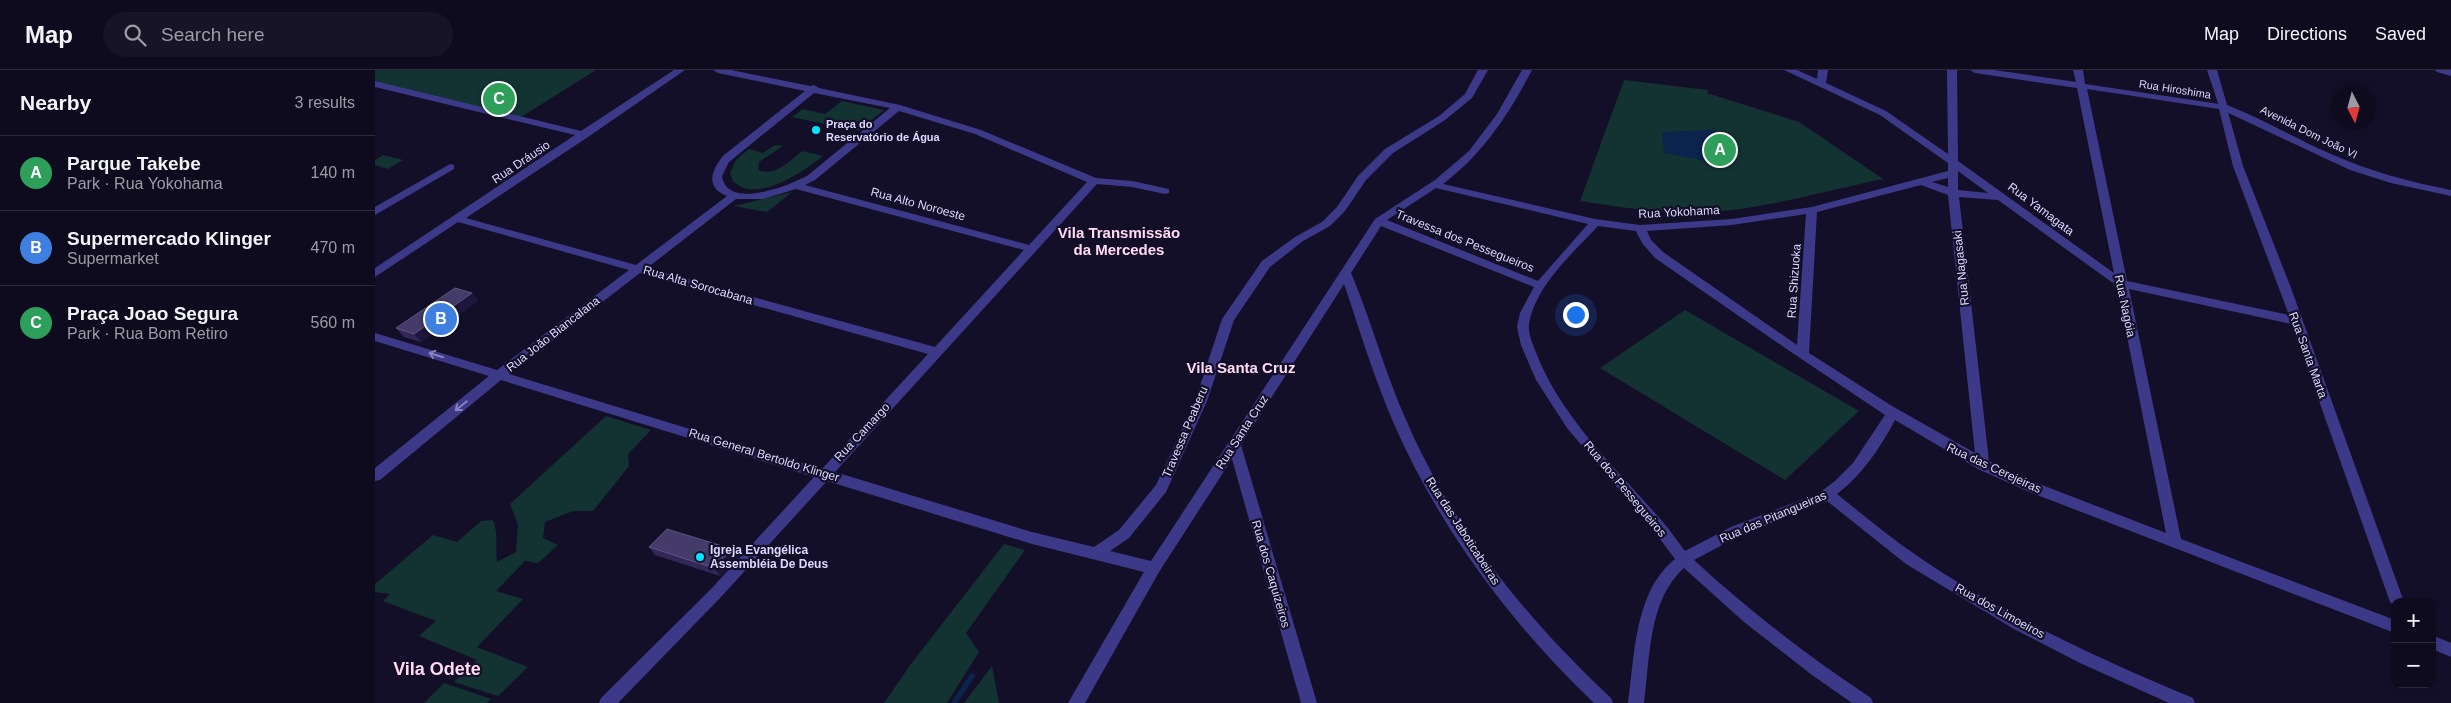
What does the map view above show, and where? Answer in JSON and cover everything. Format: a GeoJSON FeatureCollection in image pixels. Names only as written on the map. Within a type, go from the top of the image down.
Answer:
{"type":"FeatureCollection","features":[{"type":"Feature","properties":{"kind":"street","name":"Rua Dráusio"},"geometry":{"type":"LineString","coordinates":[[375,273],[680,70]]}},
{"type":"Feature","properties":{"kind":"street"},"geometry":{"type":"LineString","coordinates":[[718,70],[814,88],[897,107],[978,132],[1094,181],[1132,184],[1165,191]]}},
{"type":"Feature","properties":{"kind":"street","name":"Travessa Peaberu"},"geometry":{"type":"LineString","coordinates":[[1096,554],[1124,534],[1161,488],[1201,401],[1228,318],[1266,264],[1299,239],[1326,224],[1341,209],[1362,178],[1389,151],[1442,118],[1469,96],[1483,70]]}},
{"type":"Feature","properties":{"kind":"street","name":"Rua Santa Cruz"},"geometry":{"type":"LineString","coordinates":[[1076,703],[1154,568],[1379,221],[1407,200],[1435,185],[1479,148],[1493,131],[1527,70]]}},
{"type":"Feature","properties":{"kind":"street","name":"Rua Yamagata"},"geometry":{"type":"LineString","coordinates":[[1789,70],[1883,113],[1953,168],[2002,197],[2120,283],[2296,321]]}},
{"type":"Feature","properties":{"kind":"street"},"geometry":{"type":"LineString","coordinates":[[1821,85],[1823,70]]}},
{"type":"Feature","properties":{"kind":"street","name":"Rua Nagasaki"},"geometry":{"type":"LineString","coordinates":[[1952,70],[1953,193],[1983,465]]}},
{"type":"Feature","properties":{"kind":"street","name":"Rua Hiroshima"},"geometry":{"type":"LineString","coordinates":[[1975,70],[2223,107]]}},
{"type":"Feature","properties":{"kind":"street","name":"Rua Nagóia"},"geometry":{"type":"LineString","coordinates":[[2078,70],[2120,283],[2175,542]]}},
{"type":"Feature","properties":{"kind":"street"},"geometry":{"type":"LineString","coordinates":[[2212,70],[2223,107]]}},
{"type":"Feature","properties":{"kind":"street"},"geometry":{"type":"LineString","coordinates":[[2441,70],[2451,73]]}},
{"type":"Feature","properties":{"kind":"street"},"geometry":{"type":"LineString","coordinates":[[375,84],[585,135]]}},
{"type":"Feature","properties":{"kind":"street"},"geometry":{"type":"LineString","coordinates":[[814,88],[727,157],[718,168],[716,179],[722,190],[734,196],[757,196],[796,186],[811,178],[897,107]]}},
{"type":"Feature","properties":{"kind":"street","name":"Avenida Dom João VI"},"geometry":{"type":"LineString","coordinates":[[2223,107],[2261,122],[2341,163],[2378,176],[2451,193]]}},
{"type":"Feature","properties":{"kind":"street","name":"Rua Santa Marta"},"geometry":{"type":"LineString","coordinates":[[2223,107],[2238,166],[2396,598]]}},
{"type":"Feature","properties":{"kind":"street"},"geometry":{"type":"LineString","coordinates":[[375,212],[450,167]]}},
{"type":"Feature","properties":{"kind":"street","name":"Rua Yokohama"},"geometry":{"type":"LineString","coordinates":[[1435,185],[1595,222],[1640,228],[1723,223],[1812,210],[1924,182],[1953,168]]}},
{"type":"Feature","properties":{"kind":"street","name":"Rua Camargo"},"geometry":{"type":"LineString","coordinates":[[607,703],[716,593],[824,473],[1094,181]]}},
{"type":"Feature","properties":{"kind":"street"},"geometry":{"type":"LineString","coordinates":[[1924,182],[1953,193],[2002,197]]}},
{"type":"Feature","properties":{"kind":"street","name":"Rua Alto Noroeste"},"geometry":{"type":"LineString","coordinates":[[796,186],[1032,249]]}},
{"type":"Feature","properties":{"kind":"street","name":"Rua João Biancalana"},"geometry":{"type":"LineString","coordinates":[[375,476],[499,375],[734,196]]}},
{"type":"Feature","properties":{"kind":"street","name":"Rua Shizuoka"},"geometry":{"type":"LineString","coordinates":[[1803,353],[1812,210]]}},
{"type":"Feature","properties":{"kind":"street","name":"Rua Alta Sorocabana"},"geometry":{"type":"LineString","coordinates":[[458,219],[937,352]]}},
{"type":"Feature","properties":{"kind":"street","name":"Travessa dos Pessegueiros"},"geometry":{"type":"LineString","coordinates":[[1379,221],[1541,286]]}},
{"type":"Feature","properties":{"kind":"street","name":"Rua dos Pessegueiros"},"geometry":{"type":"LineString","coordinates":[[1595,222],[1541,286],[1526,315],[1523,328],[1525,340],[1550,396],[1586,443],[1683,559],[1756,624],[1865,703]]}},
{"type":"Feature","properties":{"kind":"street","name":"Rua das Cerejeiras"},"geometry":{"type":"LineString","coordinates":[[1640,228],[1646,241],[1659,256],[1892,414],[1983,465],[2032,487],[2391,625]]}},
{"type":"Feature","properties":{"kind":"street","name":"Rua das Jaboticabeiras"},"geometry":{"type":"LineString","coordinates":[[1346,274],[1405,432],[1423,470],[1441,501],[1497,584],[1539,636],[1605,703]]}},
{"type":"Feature","properties":{"kind":"street","name":"Rua General Bertoldo Klinger"},"geometry":{"type":"LineString","coordinates":[[375,337],[1032,538],[1154,568]]}},
{"type":"Feature","properties":{"kind":"street","name":"Rua das Pitangueiras"},"geometry":{"type":"LineString","coordinates":[[1636,703],[1647,630],[1655,599],[1666,579],[1683,559],[1738,529],[1812,503],[1828,494],[1851,476],[1869,455],[1892,414]]}},
{"type":"Feature","properties":{"kind":"street","name":"Rua dos Caquizeiros"},"geometry":{"type":"LineString","coordinates":[[1234,445],[1309,703]]}},
{"type":"Feature","properties":{"kind":"street","name":"Rua dos Limoeiros"},"geometry":{"type":"LineString","coordinates":[[1828,494],[1923,568],[1970,596],[2133,681],[2187,703]]}},
{"type":"Feature","properties":{"kind":"street"},"geometry":{"type":"LineString","coordinates":[[2434,643],[2451,650]]}},
{"type":"Feature","properties":{"kind":"green space"},"geometry":{"type":"Polygon","coordinates":[[[375,70],[596,70],[521,117],[375,81],[375,70]]]}},
{"type":"Feature","properties":{"kind":"green space"},"geometry":{"type":"Polygon","coordinates":[[[1624,80],[1708,90],[1707,93],[1799,122],[1883,179],[1774,203],[1708,212],[1660,211],[1580,201],[1624,80]]]}},
{"type":"Feature","properties":{"kind":"green space"},"geometry":{"type":"Polygon","coordinates":[[[842,101],[884,110],[858,131],[792,117],[803,109],[825,114],[842,101]]]}},
{"type":"Feature","properties":{"kind":"green space"},"geometry":{"type":"Polygon","coordinates":[[[775,145],[783,146],[759,162],[758,170],[764,172],[776,170],[802,151],[823,156],[792,177],[767,188],[754,189],[743,187],[733,181],[730,173],[736,160],[749,149],[763,153],[775,145]]]}},
{"type":"Feature","properties":{"kind":"green space"},"geometry":{"type":"Polygon","coordinates":[[[383,155],[403,160],[388,169],[375,165],[375,160],[383,155]]]}},
{"type":"Feature","properties":{"kind":"green space"},"geometry":{"type":"Polygon","coordinates":[[[792,192],[767,212],[734,206],[792,192]]]}},
{"type":"Feature","properties":{"kind":"green space"},"geometry":{"type":"Polygon","coordinates":[[[1685,310],[1859,411],[1785,480],[1600,368],[1685,310]]]}},
{"type":"Feature","properties":{"kind":"green space"},"geometry":{"type":"Polygon","coordinates":[[[606,416],[651,430],[628,454],[629,466],[593,511],[573,511],[545,522],[543,538],[558,545],[538,563],[525,561],[496,591],[523,599],[477,647],[528,667],[498,696],[454,682],[477,660],[419,636],[436,621],[383,601],[390,594],[375,592],[375,584],[433,535],[457,542],[481,521],[493,520],[497,562],[516,552],[518,525],[510,504],[606,416]]]}},
{"type":"Feature","properties":{"kind":"green space"},"geometry":{"type":"Polygon","coordinates":[[[1004,544],[1025,550],[966,633],[979,652],[947,703],[884,703],[911,664],[1004,544]]]}},
{"type":"Feature","properties":{"kind":"green space"},"geometry":{"type":"Polygon","coordinates":[[[992,666],[999,703],[964,703],[992,666]]]}},
{"type":"Feature","properties":{"kind":"green space"},"geometry":{"type":"Polygon","coordinates":[[[444,683],[491,699],[487,703],[424,703],[444,683]]]}},
{"type":"Feature","properties":{"kind":"water"},"geometry":{"type":"Polygon","coordinates":[[[1714,130],[1735,157],[1707,161],[1664,153],[1662,132],[1714,130]]]}},
{"type":"Feature","properties":{"kind":"building"},"geometry":{"type":"Polygon","coordinates":[[[455,288],[472,293],[414,334],[396,328],[455,288]]]}},
{"type":"Feature","properties":{"kind":"building"},"geometry":{"type":"Polygon","coordinates":[[[667,529],[732,549],[714,568],[649,547],[667,529]]]}},
{"type":"Feature","properties":{"kind":"waterway"},"geometry":{"type":"LineString","coordinates":[[954,703],[972,676]]}},
{"type":"Feature","properties":{"kind":"place","name":"Praça Joao Segura"},"geometry":{"type":"Point","coordinates":[499,99]}},
{"type":"Feature","properties":{"kind":"place","name":"Praça do Reservatório de Água"},"geometry":{"type":"Point","coordinates":[816,130]}},
{"type":"Feature","properties":{"kind":"place","name":"Parque Takebe"},"geometry":{"type":"Point","coordinates":[1720,150]}},
{"type":"Feature","properties":{"kind":"place","name":"Supermercado Klinger"},"geometry":{"type":"Point","coordinates":[441,319]}},
{"type":"Feature","properties":{"kind":"place","name":"Igreja Evangélica Assembléia De Deus"},"geometry":{"type":"Point","coordinates":[700,557]}},
{"type":"Feature","properties":{"kind":"district","name":"Vila Transmissão da Mercedes"},"geometry":{"type":"Point","coordinates":[1119,242]}},
{"type":"Feature","properties":{"kind":"district","name":"Vila Santa Cruz"},"geometry":{"type":"Point","coordinates":[1241,368]}},
{"type":"Feature","properties":{"kind":"district","name":"Vila Odete"},"geometry":{"type":"Point","coordinates":[437,669]}}]}
